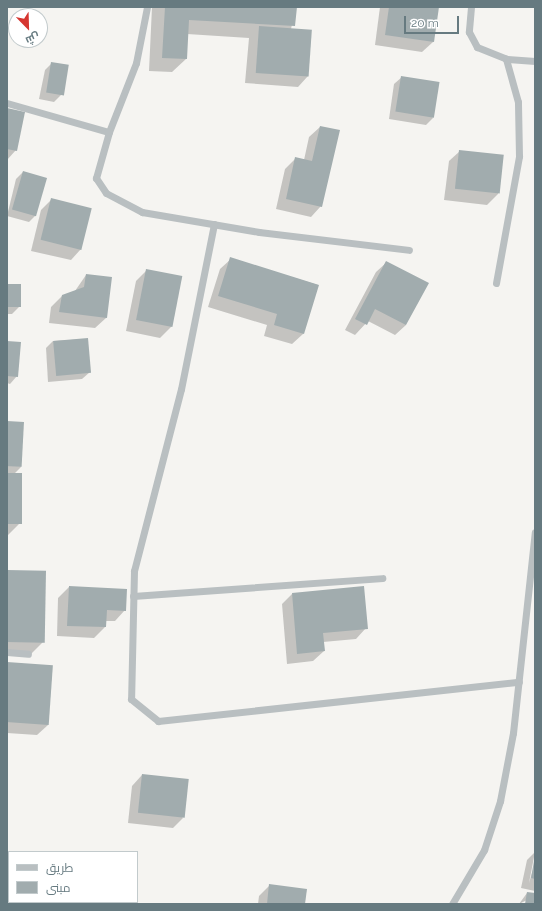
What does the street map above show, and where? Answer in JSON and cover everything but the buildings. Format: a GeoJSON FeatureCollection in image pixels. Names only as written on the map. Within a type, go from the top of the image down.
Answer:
{"type":"FeatureCollection","features":[{"type":"Feature","properties":{"kind":"street"},"geometry":{"type":"LineString","coordinates":[[147,7],[136,63],[109,132],[96,178],[106,193],[142,212],[214,224],[409,250]]}},
{"type":"Feature","properties":{"kind":"street"},"geometry":{"type":"LineString","coordinates":[[471,7],[469,32],[476,47],[506,59],[535,61]]}},
{"type":"Feature","properties":{"kind":"street"},"geometry":{"type":"LineString","coordinates":[[496,284],[519,156],[518,102],[506,59]]}},
{"type":"Feature","properties":{"kind":"street"},"geometry":{"type":"LineString","coordinates":[[7,103],[109,132]]}},
{"type":"Feature","properties":{"kind":"street"},"geometry":{"type":"LineString","coordinates":[[214,224],[181,389],[134,571],[132,699],[158,721],[519,682]]}},
{"type":"Feature","properties":{"kind":"street"},"geometry":{"type":"LineString","coordinates":[[452,904],[484,850],[500,801],[519,682],[535,532]]}},
{"type":"Feature","properties":{"kind":"street"},"geometry":{"type":"LineString","coordinates":[[133,596],[382,578]]}},
{"type":"Feature","properties":{"kind":"street"},"geometry":{"type":"LineString","coordinates":[[7,652],[28,654]]}}]}
